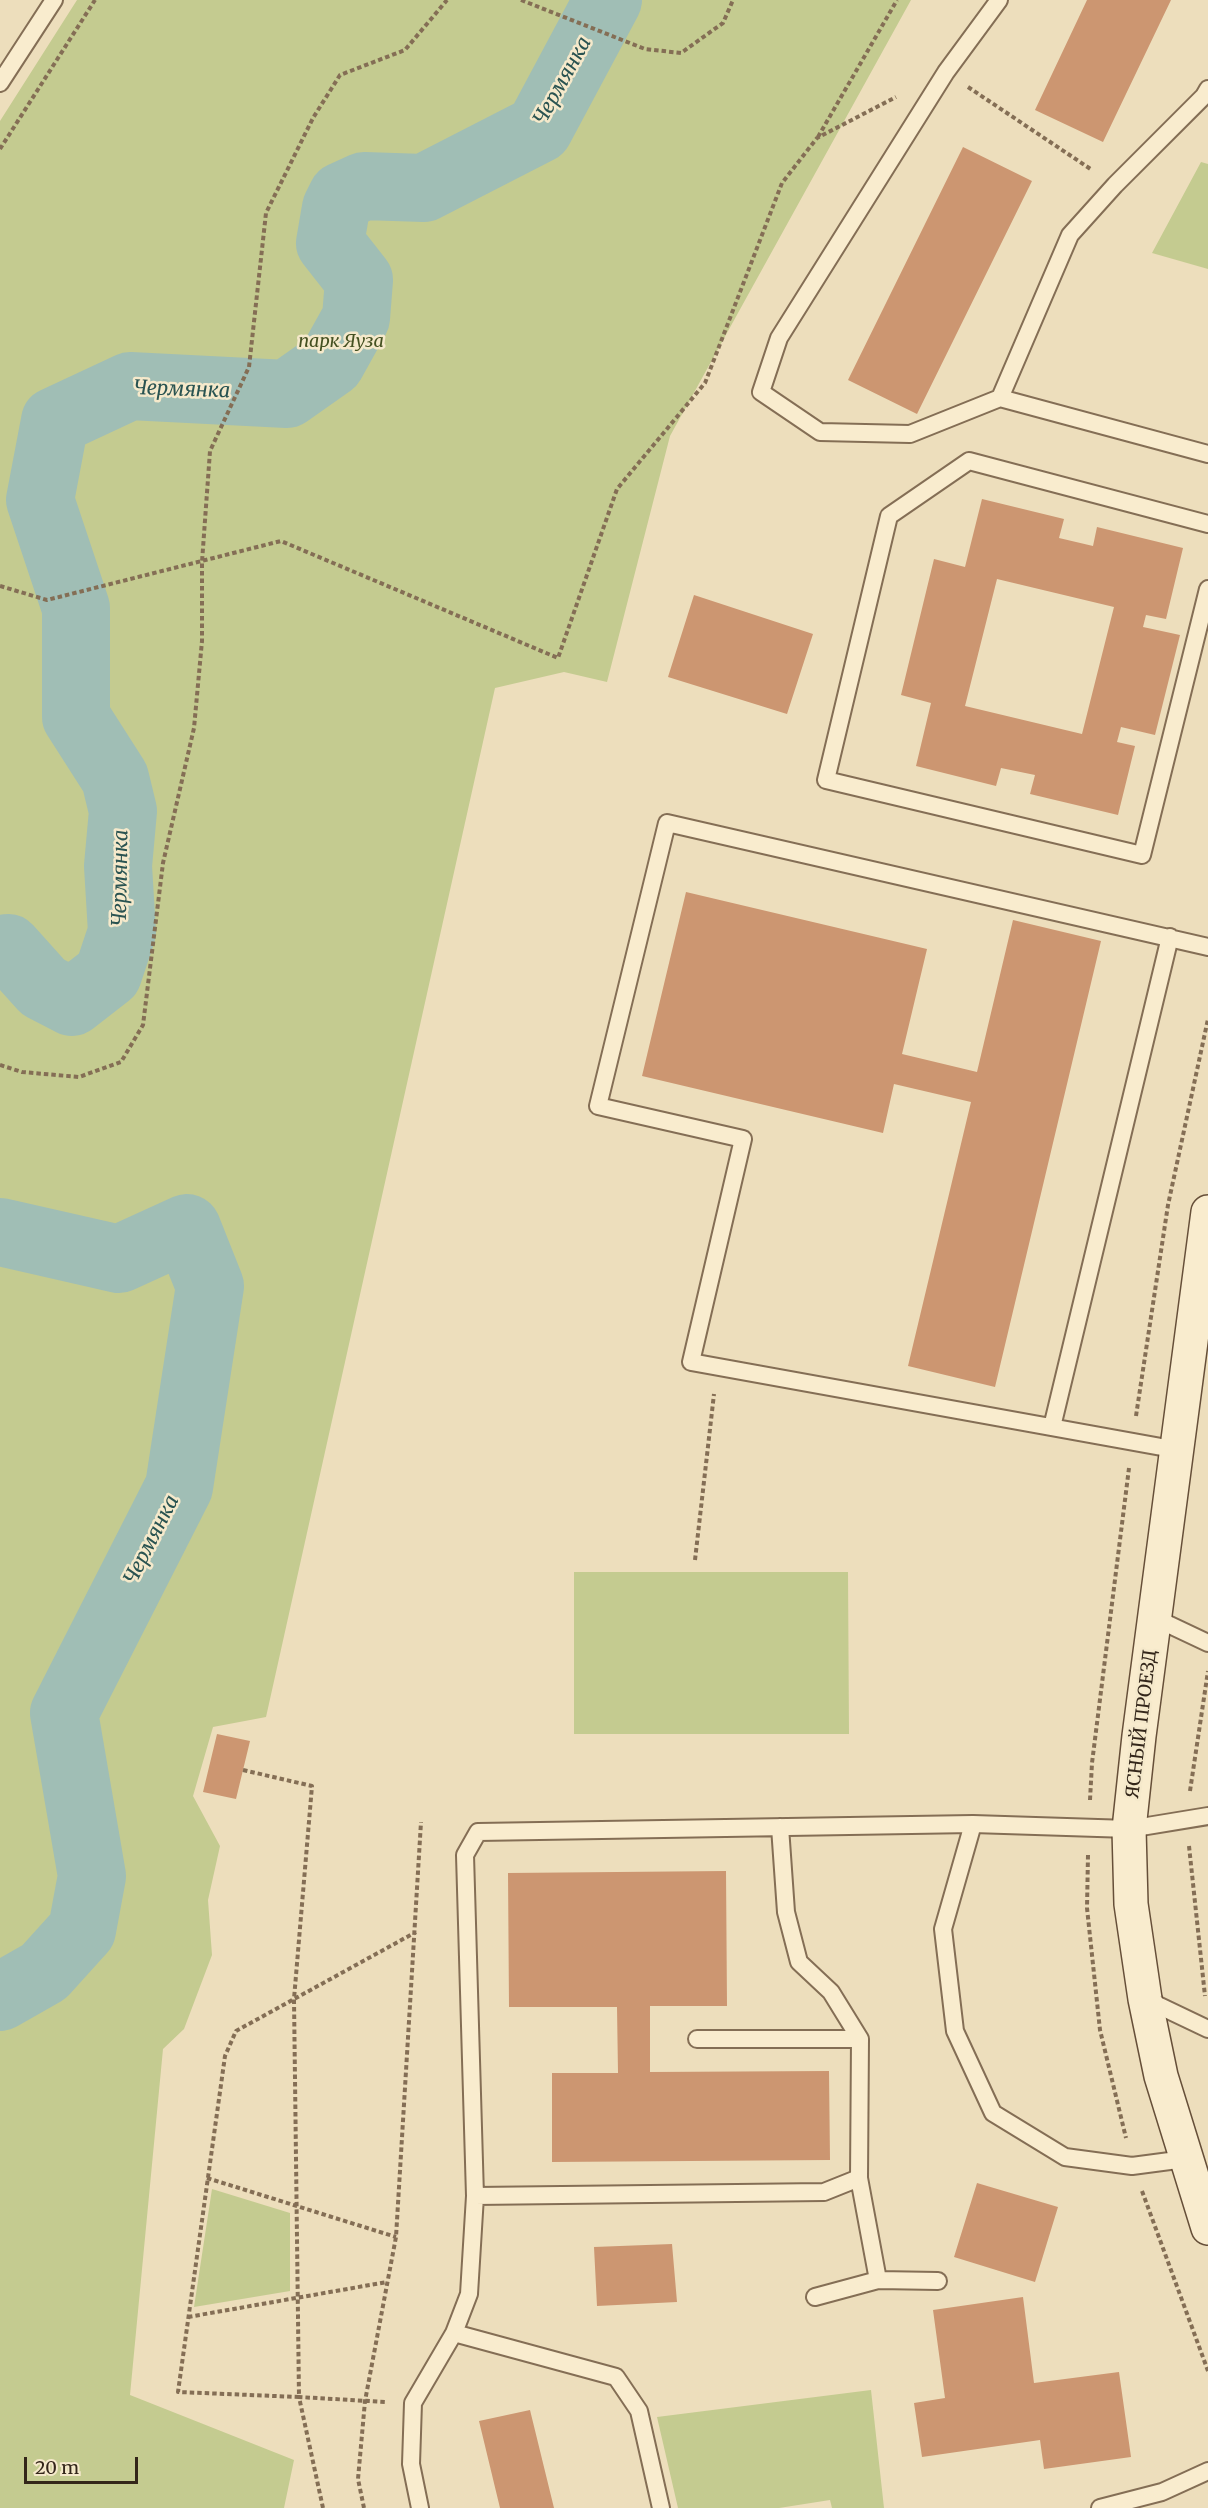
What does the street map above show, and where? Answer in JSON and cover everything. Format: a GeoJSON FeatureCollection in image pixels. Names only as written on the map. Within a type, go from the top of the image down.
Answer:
{"type":"FeatureCollection","features":[{"type":"Feature","properties":{"kind":"street","name":"ЯСНЫЙ ПРОЕЗД"},"geometry":{"type":"LineString","coordinates":[[1208,1216],[1139,1736],[1129,1829],[1131,1904],[1145,2000],[1161,2076],[1208,2228]]}},
{"type":"Feature","properties":{"kind":"lane"},"geometry":{"type":"LineString","coordinates":[[0,83],[54,0]]}},
{"type":"Feature","properties":{"kind":"lane"},"geometry":{"type":"LineString","coordinates":[[999,0],[946,72],[779,338],[761,392],[820,432],[910,434],[1000,398],[1208,454]]}},
{"type":"Feature","properties":{"kind":"lane"},"geometry":{"type":"LineString","coordinates":[[1000,398],[1070,235],[1115,185],[1204,96],[1208,88]]}},
{"type":"Feature","properties":{"kind":"lane"},"geometry":{"type":"LineString","coordinates":[[1208,524],[969,461],[889,516],[826,780],[1143,855],[1208,589]]}},
{"type":"Feature","properties":{"kind":"lane"},"geometry":{"type":"LineString","coordinates":[[1178,1450],[691,1362],[743,1138],[598,1106],[667,824],[1208,947]]}},
{"type":"Feature","properties":{"kind":"lane"},"geometry":{"type":"LineString","coordinates":[[1052,1427],[1170,937]]}},
{"type":"Feature","properties":{"kind":"lane"},"geometry":{"type":"LineString","coordinates":[[1155,1618],[1208,1644]]}},
{"type":"Feature","properties":{"kind":"lane"},"geometry":{"type":"LineString","coordinates":[[420,2508],[411,2464],[412,2403],[454,2333],[469,2294],[475,2196],[465,1855],[478,1832],[973,1824],[1129,1829],[1208,1816]]}},
{"type":"Feature","properties":{"kind":"lane"},"geometry":{"type":"LineString","coordinates":[[973,1824],[943,1929],[955,2031],[993,2113],[1065,2157],[1132,2166],[1185,2159]]}},
{"type":"Feature","properties":{"kind":"lane"},"geometry":{"type":"LineString","coordinates":[[780,1827],[786,1912],[799,1962],[831,1992],[860,2039],[859,2178],[878,2280]]}},
{"type":"Feature","properties":{"kind":"lane"},"geometry":{"type":"LineString","coordinates":[[1145,2000],[1208,2029]]}},
{"type":"Feature","properties":{"kind":"lane"},"geometry":{"type":"LineString","coordinates":[[697,2039],[860,2039]]}},
{"type":"Feature","properties":{"kind":"lane"},"geometry":{"type":"LineString","coordinates":[[475,2196],[824,2192],[859,2178]]}},
{"type":"Feature","properties":{"kind":"lane"},"geometry":{"type":"LineString","coordinates":[[815,2297],[878,2280],[938,2281]]}},
{"type":"Feature","properties":{"kind":"lane"},"geometry":{"type":"LineString","coordinates":[[454,2333],[616,2378],[639,2410],[661,2508]]}},
{"type":"Feature","properties":{"kind":"lane"},"geometry":{"type":"LineString","coordinates":[[1100,2508],[1162,2492],[1208,2471]]}},
{"type":"Feature","properties":{"kind":"path"},"geometry":{"type":"LineString","coordinates":[[0,149],[94,0]]}},
{"type":"Feature","properties":{"kind":"path"},"geometry":{"type":"LineString","coordinates":[[0,1065],[22,1072],[79,1077],[121,1062],[143,1025],[163,863],[194,728],[202,641],[202,561],[210,451],[249,367],[266,213],[313,118],[340,75],[405,50],[447,0]]}},
{"type":"Feature","properties":{"kind":"path"},"geometry":{"type":"LineString","coordinates":[[521,0],[645,49],[681,53],[723,23],[732,0]]}},
{"type":"Feature","properties":{"kind":"path"},"geometry":{"type":"LineString","coordinates":[[0,586],[47,600],[281,542],[558,658],[617,489],[705,383],[782,183],[817,138],[897,0]]}},
{"type":"Feature","properties":{"kind":"path"},"geometry":{"type":"LineString","coordinates":[[817,138],[946,72],[1115,185]]}},
{"type":"Feature","properties":{"kind":"path"},"geometry":{"type":"LineString","coordinates":[[695,1560],[717,1367]]}},
{"type":"Feature","properties":{"kind":"path"},"geometry":{"type":"LineString","coordinates":[[243,1770],[312,1786],[294,1999],[299,2397],[323,2508]]}},
{"type":"Feature","properties":{"kind":"path"},"geometry":{"type":"LineString","coordinates":[[364,2508],[358,2479],[364,2401],[396,2237],[421,1822]]}},
{"type":"Feature","properties":{"kind":"path"},"geometry":{"type":"LineString","coordinates":[[1089,1826],[1087,1908],[1100,2030],[1132,2166],[1208,2371]]}},
{"type":"Feature","properties":{"kind":"path"},"geometry":{"type":"LineString","coordinates":[[412,2403],[178,2392],[225,2056],[236,2031],[416,1932]]}},
{"type":"Feature","properties":{"kind":"path"},"geometry":{"type":"LineString","coordinates":[[207,2178],[396,2237]]}},
{"type":"Feature","properties":{"kind":"path"},"geometry":{"type":"LineString","coordinates":[[188,2317],[387,2282]]}},
{"type":"Feature","properties":{"kind":"green space","name":"парк Яуза"},"geometry":{"type":"Polygon","coordinates":[[[77,0],[911,0],[670,436],[607,682],[564,672],[495,688],[266,1717],[213,1727],[193,1796],[220,1846],[208,1900],[212,1955],[184,2029],[163,2049],[130,2395],[294,2460],[284,2508],[0,2508],[0,121],[77,0]]]}},
{"type":"Feature","properties":{"kind":"green space"},"geometry":{"type":"Polygon","coordinates":[[[1201,162],[1208,164],[1208,269],[1152,253],[1201,162]]]}},
{"type":"Feature","properties":{"kind":"green space"},"geometry":{"type":"Polygon","coordinates":[[[574,1572],[848,1572],[849,1734],[574,1734],[574,1572]]]}},
{"type":"Feature","properties":{"kind":"green space"},"geometry":{"type":"Polygon","coordinates":[[[212,2189],[290,2213],[290,2291],[194,2307],[212,2189]]]}},
{"type":"Feature","properties":{"kind":"green space"},"geometry":{"type":"Polygon","coordinates":[[[871,2390],[884,2508],[832,2508],[830,2500],[779,2508],[678,2508],[657,2417],[871,2390]]]}},
{"type":"Feature","properties":{"kind":"building"},"geometry":{"type":"Polygon","coordinates":[[[1087,0],[1171,0],[1103,142],[1035,110],[1087,0]]]}},
{"type":"Feature","properties":{"kind":"building"},"geometry":{"type":"Polygon","coordinates":[[[963,147],[1032,181],[917,414],[848,380],[963,147]]]}},
{"type":"Feature","properties":{"kind":"building"},"geometry":{"type":"Polygon","coordinates":[[[982,499],[1064,519],[1059,538],[1093,546],[1097,527],[1183,548],[1166,619],[1146,615],[1143,627],[1180,635],[1155,735],[1121,727],[1117,742],[1135,746],[1118,815],[1030,794],[1035,775],[1001,768],[996,786],[916,766],[931,703],[901,695],[934,559],[965,567],[982,499]],[[997,579],[965,706],[1082,734],[1114,607],[997,579]]]}},
{"type":"Feature","properties":{"kind":"building"},"geometry":{"type":"Polygon","coordinates":[[[694,595],[813,634],[787,714],[668,677],[694,595]]]}},
{"type":"Feature","properties":{"kind":"building"},"geometry":{"type":"Polygon","coordinates":[[[686,892],[927,949],[902,1054],[977,1072],[1013,920],[1101,941],[995,1387],[908,1366],[971,1102],[894,1084],[883,1133],[642,1076],[686,892]]]}},
{"type":"Feature","properties":{"kind":"building"},"geometry":{"type":"Polygon","coordinates":[[[217,1734],[250,1741],[236,1799],[203,1792],[217,1734]]]}},
{"type":"Feature","properties":{"kind":"building"},"geometry":{"type":"Polygon","coordinates":[[[726,1871],[727,2006],[650,2006],[650,2072],[829,2071],[830,2160],[552,2162],[552,2073],[618,2073],[617,2007],[509,2007],[508,1873],[726,1871]]]}},
{"type":"Feature","properties":{"kind":"building"},"geometry":{"type":"Polygon","coordinates":[[[977,2183],[1058,2207],[1035,2282],[954,2257],[977,2183]]]}},
{"type":"Feature","properties":{"kind":"building"},"geometry":{"type":"Polygon","coordinates":[[[672,2244],[677,2302],[597,2306],[594,2247],[672,2244]]]}},
{"type":"Feature","properties":{"kind":"building"},"geometry":{"type":"Polygon","coordinates":[[[1023,2297],[1034,2383],[1119,2372],[1131,2457],[1044,2469],[1040,2440],[922,2457],[914,2403],[945,2398],[933,2310],[1023,2297]]]}},
{"type":"Feature","properties":{"kind":"building"},"geometry":{"type":"Polygon","coordinates":[[[530,2410],[554,2508],[500,2508],[479,2421],[530,2410]]]}},
{"type":"Feature","properties":{"kind":"waterway","name":"Чермянка"},"geometry":{"type":"LineString","coordinates":[[0,949],[8,948],[43,987],[72,1002],[108,974],[122,932],[118,866],[123,811],[115,778],[76,717],[76,608],[40,500],[55,421],[130,386],[287,394],[331,363],[356,318],[359,280],[330,243],[336,208],[342,196],[364,186],[424,188],[539,129],[608,0]]}},
{"type":"Feature","properties":{"kind":"waterway","name":"Чермянка"},"geometry":{"type":"LineString","coordinates":[[0,1232],[119,1259],[187,1228],[210,1286],[179,1487],[64,1713],[92,1876],[82,1930],[44,1972],[0,1997]]}}]}
